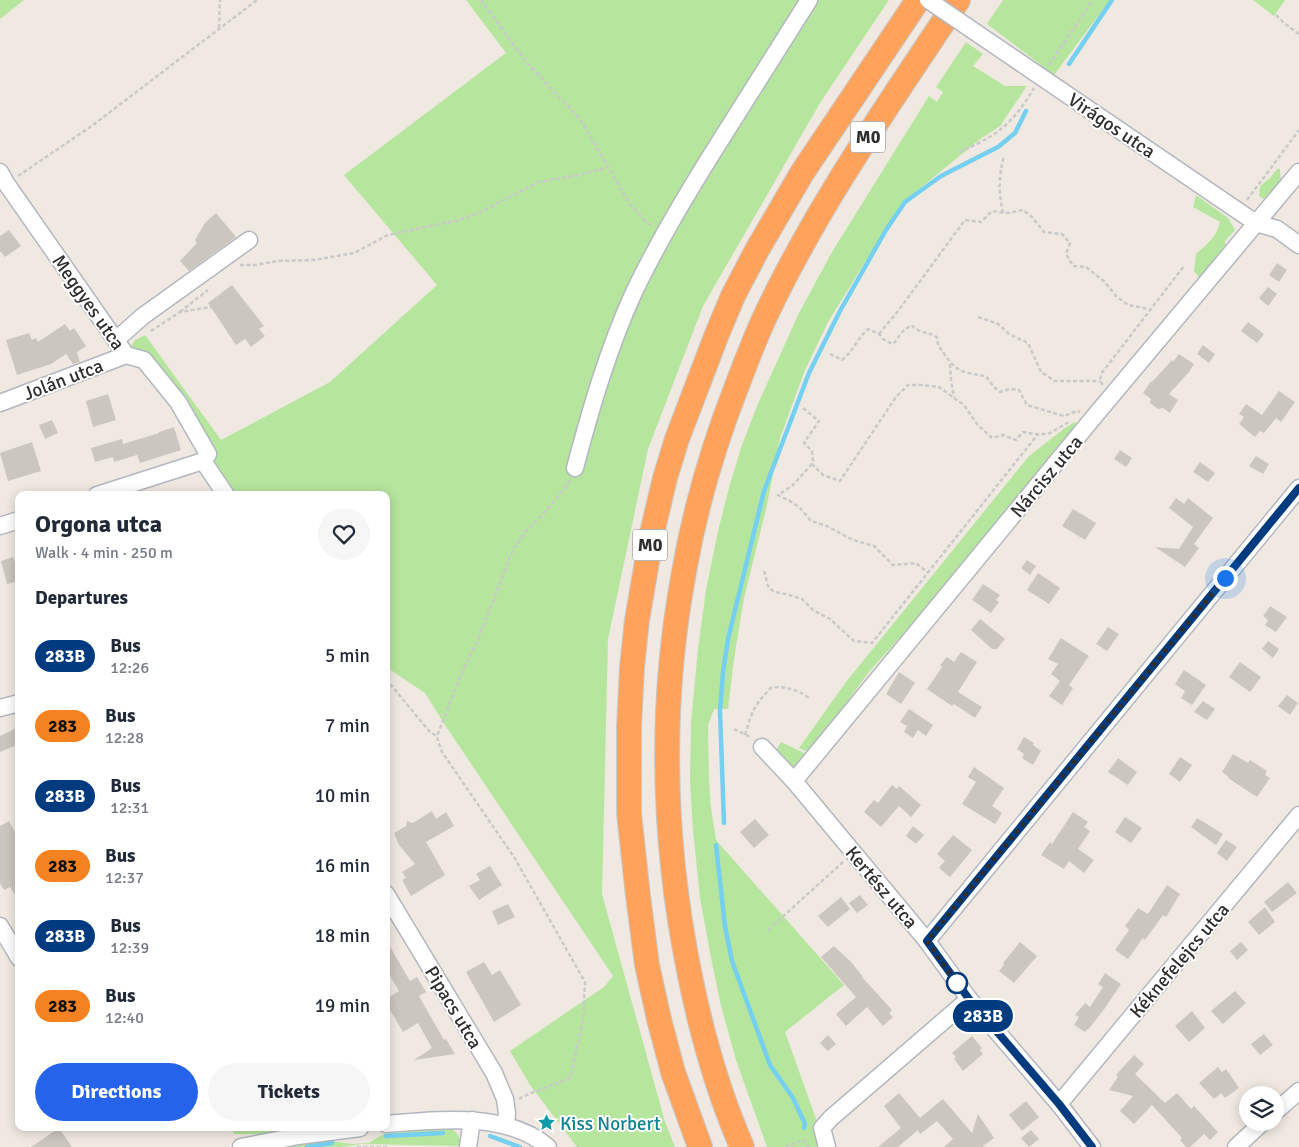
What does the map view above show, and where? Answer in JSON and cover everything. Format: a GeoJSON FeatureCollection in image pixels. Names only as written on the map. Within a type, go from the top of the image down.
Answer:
{"type":"FeatureCollection","features":[{"type":"Feature","properties":{"kind":"highway","name":"M0"},"geometry":{"type":"LineString","coordinates":[[700,1147],[674,1072],[659,1019],[647,965],[629,813],[628,727],[632,667],[652,532],[677,439],[733,296],[802,173],[918,0]]}},
{"type":"Feature","properties":{"kind":"highway","name":"M0"},"geometry":{"type":"LineString","coordinates":[[742,1147],[724,1102],[704,1036],[682,938],[674,882],[669,828],[669,692],[684,573],[700,499],[728,409],[749,354],[782,282],[834,188],[958,0]]}},
{"type":"Feature","properties":{"kind":"highway"},"geometry":{"type":"LineString","coordinates":[[935,35],[978,0]]}},
{"type":"Feature","properties":{"kind":"street"},"geometry":{"type":"LineString","coordinates":[[575,468],[591,407],[618,330],[634,293],[665,232],[809,0]]}},
{"type":"Feature","properties":{"kind":"street","name":"Virágos utca"},"geometry":{"type":"LineString","coordinates":[[928,0],[1256,223],[1276,230],[1299,245]]}},
{"type":"Feature","properties":{"kind":"street","name":"Nárcisz utca"},"geometry":{"type":"LineString","coordinates":[[794,781],[1299,172]]}},
{"type":"Feature","properties":{"kind":"street","name":"Meggyes utca"},"geometry":{"type":"LineString","coordinates":[[2,180],[126,355],[144,360],[178,402],[208,454],[203,461],[223,491]]}},
{"type":"Feature","properties":{"kind":"street"},"geometry":{"type":"LineString","coordinates":[[116,340],[143,316],[249,240]]}},
{"type":"Feature","properties":{"kind":"street","name":"Jolán utca"},"geometry":{"type":"LineString","coordinates":[[0,403],[126,355]]}},
{"type":"Feature","properties":{"kind":"street"},"geometry":{"type":"LineString","coordinates":[[110,491],[203,461]]}},
{"type":"Feature","properties":{"kind":"street"},"geometry":{"type":"LineString","coordinates":[[927,941],[1299,488]]}},
{"type":"Feature","properties":{"kind":"street"},"geometry":{"type":"LineString","coordinates":[[0,526],[15,521]]}},
{"type":"Feature","properties":{"kind":"street"},"geometry":{"type":"LineString","coordinates":[[0,708],[15,704]]}},
{"type":"Feature","properties":{"kind":"street","name":"Kertész utca"},"geometry":{"type":"LineString","coordinates":[[762,747],[794,781],[927,941],[969,999],[1059,1104],[1092,1147]]}},
{"type":"Feature","properties":{"kind":"street","name":"Kéknefelejcs utca"},"geometry":{"type":"LineString","coordinates":[[1059,1104],[1299,815]]}},
{"type":"Feature","properties":{"kind":"street","name":"Pipacs utca"},"geometry":{"type":"LineString","coordinates":[[390,901],[494,1073],[505,1099],[508,1113],[506,1125]]}},
{"type":"Feature","properties":{"kind":"street"},"geometry":{"type":"LineString","coordinates":[[0,926],[15,951]]}},
{"type":"Feature","properties":{"kind":"street"},"geometry":{"type":"LineString","coordinates":[[827,1147],[822,1128],[831,1118],[969,999]]}},
{"type":"Feature","properties":{"kind":"street"},"geometry":{"type":"LineString","coordinates":[[1284,1104],[1299,1091]]}},
{"type":"Feature","properties":{"kind":"street"},"geometry":{"type":"LineString","coordinates":[[468,1147],[472,1120]]}},
{"type":"Feature","properties":{"kind":"street"},"geometry":{"type":"LineString","coordinates":[[390,1124],[472,1120],[506,1125],[537,1138],[548,1147]]}},
{"type":"Feature","properties":{"kind":"street"},"geometry":{"type":"LineString","coordinates":[[252,1146],[305,1131]]}},
{"type":"Feature","properties":{"kind":"street"},"geometry":{"type":"LineString","coordinates":[[1236,1147],[1253,1131]]}},
{"type":"Feature","properties":{"kind":"path"},"geometry":{"type":"LineString","coordinates":[[219,29],[220,0]]}},
{"type":"Feature","properties":{"kind":"path"},"geometry":{"type":"LineString","coordinates":[[2,180],[93,125],[257,0]]}},
{"type":"Feature","properties":{"kind":"path"},"geometry":{"type":"LineString","coordinates":[[481,0],[526,62],[580,119],[629,203],[647,223],[665,232]]}},
{"type":"Feature","properties":{"kind":"path"},"geometry":{"type":"LineString","coordinates":[[959,152],[1001,130],[1023,105],[1093,0]]}},
{"type":"Feature","properties":{"kind":"path"},"geometry":{"type":"LineString","coordinates":[[1276,15],[1299,34]]}},
{"type":"Feature","properties":{"kind":"path"},"geometry":{"type":"LineString","coordinates":[[1238,211],[1299,130]]}},
{"type":"Feature","properties":{"kind":"path"},"geometry":{"type":"LineString","coordinates":[[1003,212],[1000,198],[1000,176],[1004,155]]}},
{"type":"Feature","properties":{"kind":"path"},"geometry":{"type":"LineString","coordinates":[[239,265],[314,260],[354,253],[388,235],[459,220],[478,213],[539,182],[580,175],[608,167]]}},
{"type":"Feature","properties":{"kind":"path"},"geometry":{"type":"LineString","coordinates":[[879,334],[965,220],[981,222],[992,211],[1008,213],[1023,210],[1032,217],[1044,232],[1062,234],[1070,243],[1066,254],[1073,266],[1086,267],[1105,282],[1116,296],[1128,305],[1150,309]]}},
{"type":"Feature","properties":{"kind":"path"},"geometry":{"type":"LineString","coordinates":[[1112,396],[1100,381],[1100,374],[1184,266]]}},
{"type":"Feature","properties":{"kind":"path"},"geometry":{"type":"LineString","coordinates":[[145,335],[180,312],[211,307]]}},
{"type":"Feature","properties":{"kind":"path"},"geometry":{"type":"LineString","coordinates":[[978,317],[998,324],[1009,334],[1028,343],[1041,372],[1055,381],[1100,381]]}},
{"type":"Feature","properties":{"kind":"path"},"geometry":{"type":"LineString","coordinates":[[830,354],[842,360],[850,353],[860,336],[868,329],[879,334],[883,340],[892,344],[902,332],[912,325],[920,332],[928,332],[937,337],[937,345],[950,364],[958,370],[986,376],[1000,392],[1010,389],[1019,390],[1027,405],[1064,416],[1077,411],[1091,421]]}},
{"type":"Feature","properties":{"kind":"path"},"geometry":{"type":"LineString","coordinates":[[950,364],[954,397]]}},
{"type":"Feature","properties":{"kind":"path"},"geometry":{"type":"LineString","coordinates":[[812,464],[824,475],[840,481],[896,397],[908,384],[939,387],[964,405],[977,424],[992,438],[1003,435],[1016,440],[1023,432],[1048,434],[1077,418],[1091,421]]}},
{"type":"Feature","properties":{"kind":"path"},"geometry":{"type":"LineString","coordinates":[[803,408],[819,421],[804,443],[812,452],[813,461],[792,486],[778,495],[800,508],[811,521],[827,526],[853,540],[874,546],[893,565],[916,563],[928,572]]}},
{"type":"Feature","properties":{"kind":"path"},"geometry":{"type":"LineString","coordinates":[[764,571],[768,586],[774,592],[802,599],[813,610],[830,619],[854,642],[872,643],[1038,434]]}},
{"type":"Feature","properties":{"kind":"path"},"geometry":{"type":"LineString","coordinates":[[506,1106],[524,1096],[570,1078],[584,1021],[585,982],[514,857],[442,752],[437,736],[513,550],[526,531],[547,510],[568,484],[575,468]]}},
{"type":"Feature","properties":{"kind":"path"},"geometry":{"type":"LineString","coordinates":[[390,684],[430,732],[437,736]]}},
{"type":"Feature","properties":{"kind":"path"},"geometry":{"type":"LineString","coordinates":[[745,735],[752,712],[759,700],[772,687],[787,687],[799,691],[809,698]]}},
{"type":"Feature","properties":{"kind":"path"},"geometry":{"type":"LineString","coordinates":[[734,730],[750,737],[762,747]]}},
{"type":"Feature","properties":{"kind":"path"},"geometry":{"type":"LineString","coordinates":[[768,930],[853,852]]}},
{"type":"Feature","properties":{"kind":"path"},"geometry":{"type":"LineString","coordinates":[[785,1147],[804,1140],[808,1147]]}},
{"type":"Feature","properties":{"kind":"path"},"geometry":{"type":"LineString","coordinates":[[357,1147],[389,1147]]}},
{"type":"Feature","properties":{"kind":"green space"},"geometry":{"type":"Polygon","coordinates":[[[0,0],[24,0],[0,19],[0,0]]]}},
{"type":"Feature","properties":{"kind":"green space"},"geometry":{"type":"Polygon","coordinates":[[[466,0],[889,0],[820,103],[703,306],[648,449],[608,639],[602,894],[665,1122],[675,1147],[577,1147],[530,1085],[510,1051],[604,987],[613,976],[425,693],[390,670],[390,491],[224,491],[208,454],[144,360],[126,355],[135,340],[145,335],[221,440],[330,382],[437,285],[344,175],[506,53],[466,0]]]}},
{"type":"Feature","properties":{"kind":"green space"},"geometry":{"type":"Polygon","coordinates":[[[1003,0],[1110,0],[1054,75],[987,24],[1003,0]]]}},
{"type":"Feature","properties":{"kind":"green space"},"geometry":{"type":"Polygon","coordinates":[[[1253,0],[1285,0],[1274,16],[1253,0]]]}},
{"type":"Feature","properties":{"kind":"green space"},"geometry":{"type":"Polygon","coordinates":[[[966,42],[983,54],[973,66],[1005,86],[1027,86],[1000,126],[979,140],[906,200],[886,228],[828,322],[805,370],[780,438],[767,505],[744,598],[728,709],[714,709],[708,725],[709,781],[716,840],[844,985],[785,1032],[826,1147],[767,1147],[736,1060],[721,1006],[700,898],[690,782],[691,723],[706,590],[718,531],[742,445],[757,406],[798,315],[832,252],[929,96],[937,102],[943,92],[936,87],[966,42]]]}},
{"type":"Feature","properties":{"kind":"green space"},"geometry":{"type":"Polygon","coordinates":[[[1278,168],[1280,170],[1281,185],[1267,201],[1259,196],[1260,186],[1278,168]]]}},
{"type":"Feature","properties":{"kind":"green space"},"geometry":{"type":"Polygon","coordinates":[[[1196,195],[1228,218],[1235,230],[1225,241],[1226,249],[1201,280],[1194,271],[1196,254],[1214,236],[1220,222],[1193,207],[1196,195]]]}},
{"type":"Feature","properties":{"kind":"green space"},"geometry":{"type":"Polygon","coordinates":[[[1074,422],[1080,426],[937,596],[868,673],[816,743],[806,751],[799,748],[846,682],[1029,456],[1074,422]]]}},
{"type":"Feature","properties":{"kind":"green space"},"geometry":{"type":"Polygon","coordinates":[[[781,742],[806,754],[792,770],[773,756],[781,742]]]}},
{"type":"Feature","properties":{"kind":"green space"},"geometry":{"type":"Polygon","coordinates":[[[449,1127],[458,1135],[461,1146],[361,1144],[342,1147],[274,1147],[319,1139],[352,1144],[369,1143],[390,1130],[449,1127]]]}},
{"type":"Feature","properties":{"kind":"green space"},"geometry":{"type":"Polygon","coordinates":[[[233,1131],[278,1131],[273,1134],[234,1134],[233,1131]]]}},
{"type":"Feature","properties":{"kind":"building"},"geometry":{"type":"Polygon","coordinates":[[[216,213],[236,237],[189,271],[180,261],[197,243],[195,240],[205,223],[216,213]]]}},
{"type":"Feature","properties":{"kind":"building"},"geometry":{"type":"Polygon","coordinates":[[[9,230],[21,246],[5,257],[0,251],[0,236],[9,230]]]}},
{"type":"Feature","properties":{"kind":"building"},"geometry":{"type":"Polygon","coordinates":[[[1277,263],[1287,270],[1279,282],[1269,275],[1277,263]]]}},
{"type":"Feature","properties":{"kind":"building"},"geometry":{"type":"Polygon","coordinates":[[[232,285],[264,326],[259,329],[265,336],[251,347],[245,339],[236,345],[208,303],[232,285]]]}},
{"type":"Feature","properties":{"kind":"building"},"geometry":{"type":"Polygon","coordinates":[[[1268,287],[1277,294],[1268,306],[1259,298],[1268,287]]]}},
{"type":"Feature","properties":{"kind":"building"},"geometry":{"type":"Polygon","coordinates":[[[1248,322],[1264,334],[1257,343],[1241,331],[1248,322]]]}},
{"type":"Feature","properties":{"kind":"building"},"geometry":{"type":"Polygon","coordinates":[[[65,324],[70,331],[74,328],[86,346],[77,352],[80,362],[73,364],[66,354],[51,364],[17,375],[6,340],[29,333],[32,340],[36,338],[38,342],[65,324]]]}},
{"type":"Feature","properties":{"kind":"building"},"geometry":{"type":"Polygon","coordinates":[[[1203,345],[1215,354],[1209,363],[1197,354],[1203,345]]]}},
{"type":"Feature","properties":{"kind":"building"},"geometry":{"type":"Polygon","coordinates":[[[1179,354],[1194,364],[1169,394],[1178,400],[1170,413],[1163,408],[1158,409],[1150,403],[1151,399],[1143,393],[1151,381],[1172,360],[1173,362],[1179,354]]]}},
{"type":"Feature","properties":{"kind":"building"},"geometry":{"type":"Polygon","coordinates":[[[1279,391],[1295,402],[1281,422],[1276,418],[1264,433],[1260,431],[1255,437],[1239,424],[1244,417],[1239,414],[1246,404],[1262,415],[1279,391]]]}},
{"type":"Feature","properties":{"kind":"building"},"geometry":{"type":"Polygon","coordinates":[[[108,394],[116,420],[93,427],[86,401],[108,394]]]}},
{"type":"Feature","properties":{"kind":"building"},"geometry":{"type":"Polygon","coordinates":[[[52,420],[58,433],[45,439],[39,425],[52,420]]]}},
{"type":"Feature","properties":{"kind":"building"},"geometry":{"type":"Polygon","coordinates":[[[174,427],[181,450],[140,463],[137,455],[114,462],[113,457],[95,462],[91,448],[122,439],[123,444],[174,427]]]}},
{"type":"Feature","properties":{"kind":"building"},"geometry":{"type":"Polygon","coordinates":[[[32,442],[41,471],[8,481],[0,453],[32,442]]]}},
{"type":"Feature","properties":{"kind":"building"},"geometry":{"type":"Polygon","coordinates":[[[1120,450],[1132,458],[1126,467],[1114,459],[1120,450]]]}},
{"type":"Feature","properties":{"kind":"building"},"geometry":{"type":"Polygon","coordinates":[[[1256,456],[1269,464],[1263,474],[1249,466],[1256,456]]]}},
{"type":"Feature","properties":{"kind":"building"},"geometry":{"type":"Polygon","coordinates":[[[1200,462],[1215,473],[1208,482],[1193,472],[1200,462]]]}},
{"type":"Feature","properties":{"kind":"building"},"geometry":{"type":"Polygon","coordinates":[[[1176,498],[1184,504],[1188,498],[1213,518],[1194,544],[1199,548],[1185,567],[1155,547],[1179,549],[1193,527],[1169,508],[1176,498]]]}},
{"type":"Feature","properties":{"kind":"building"},"geometry":{"type":"Polygon","coordinates":[[[1073,509],[1096,523],[1085,540],[1062,526],[1073,509]]]}},
{"type":"Feature","properties":{"kind":"building"},"geometry":{"type":"Polygon","coordinates":[[[13,557],[15,563],[15,582],[7,584],[1,561],[13,557]]]}},
{"type":"Feature","properties":{"kind":"building"},"geometry":{"type":"Polygon","coordinates":[[[1027,560],[1036,566],[1030,575],[1021,568],[1027,560]]]}},
{"type":"Feature","properties":{"kind":"building"},"geometry":{"type":"Polygon","coordinates":[[[1038,573],[1060,588],[1049,604],[1027,590],[1038,573]]]}},
{"type":"Feature","properties":{"kind":"building"},"geometry":{"type":"Polygon","coordinates":[[[983,584],[1000,595],[996,600],[999,602],[991,613],[972,600],[983,584]]]}},
{"type":"Feature","properties":{"kind":"building"},"geometry":{"type":"Polygon","coordinates":[[[1270,606],[1287,617],[1276,632],[1265,625],[1268,620],[1263,616],[1270,606]]]}},
{"type":"Feature","properties":{"kind":"building"},"geometry":{"type":"Polygon","coordinates":[[[980,619],[1005,639],[997,649],[992,649],[971,630],[980,619]]]}},
{"type":"Feature","properties":{"kind":"building"},"geometry":{"type":"Polygon","coordinates":[[[1108,627],[1119,634],[1107,651],[1096,644],[1108,627]]]}},
{"type":"Feature","properties":{"kind":"building"},"geometry":{"type":"Polygon","coordinates":[[[1061,638],[1089,656],[1069,685],[1073,688],[1062,705],[1049,696],[1060,681],[1051,674],[1058,664],[1048,659],[1061,638]]]}},
{"type":"Feature","properties":{"kind":"building"},"geometry":{"type":"Polygon","coordinates":[[[1268,641],[1279,649],[1273,658],[1262,649],[1268,641]]]}},
{"type":"Feature","properties":{"kind":"building"},"geometry":{"type":"Polygon","coordinates":[[[961,652],[977,662],[958,692],[982,707],[975,718],[954,704],[952,706],[927,689],[942,667],[940,665],[947,657],[954,662],[961,652]]]}},
{"type":"Feature","properties":{"kind":"building"},"geometry":{"type":"Polygon","coordinates":[[[1240,662],[1261,677],[1250,692],[1229,677],[1240,662]]]}},
{"type":"Feature","properties":{"kind":"building"},"geometry":{"type":"Polygon","coordinates":[[[1184,670],[1206,685],[1192,705],[1181,698],[1185,691],[1175,684],[1184,670]]]}},
{"type":"Feature","properties":{"kind":"building"},"geometry":{"type":"Polygon","coordinates":[[[899,672],[915,683],[901,704],[886,694],[899,672]]]}},
{"type":"Feature","properties":{"kind":"building"},"geometry":{"type":"Polygon","coordinates":[[[1287,695],[1298,703],[1290,715],[1278,706],[1287,695]]]}},
{"type":"Feature","properties":{"kind":"building"},"geometry":{"type":"Polygon","coordinates":[[[1203,701],[1215,709],[1207,720],[1194,712],[1203,701]]]}},
{"type":"Feature","properties":{"kind":"building"},"geometry":{"type":"Polygon","coordinates":[[[909,709],[933,725],[926,736],[918,730],[913,738],[904,732],[907,726],[900,722],[909,709]]]}},
{"type":"Feature","properties":{"kind":"building"},"geometry":{"type":"Polygon","coordinates":[[[15,729],[15,746],[0,752],[0,736],[15,729]]]}},
{"type":"Feature","properties":{"kind":"building"},"geometry":{"type":"Polygon","coordinates":[[[1024,737],[1034,743],[1033,745],[1041,751],[1033,765],[1022,758],[1024,754],[1017,749],[1024,737]]]}},
{"type":"Feature","properties":{"kind":"building"},"geometry":{"type":"Polygon","coordinates":[[[1233,754],[1248,763],[1250,760],[1267,771],[1265,775],[1270,778],[1257,797],[1222,772],[1233,754]]]}},
{"type":"Feature","properties":{"kind":"building"},"geometry":{"type":"Polygon","coordinates":[[[1180,757],[1192,765],[1180,782],[1169,774],[1180,757]]]}},
{"type":"Feature","properties":{"kind":"building"},"geometry":{"type":"Polygon","coordinates":[[[1118,758],[1137,772],[1128,785],[1108,772],[1118,758]]]}},
{"type":"Feature","properties":{"kind":"building"},"geometry":{"type":"Polygon","coordinates":[[[974,767],[1004,788],[992,806],[1002,813],[995,824],[962,804],[976,782],[968,777],[974,767]]]}},
{"type":"Feature","properties":{"kind":"building"},"geometry":{"type":"Polygon","coordinates":[[[892,785],[897,789],[899,786],[921,805],[911,817],[899,806],[881,827],[864,812],[874,800],[878,803],[892,785]]]}},
{"type":"Feature","properties":{"kind":"building"},"geometry":{"type":"Polygon","coordinates":[[[432,811],[436,819],[446,812],[454,826],[426,842],[445,875],[411,896],[402,880],[406,878],[402,872],[415,864],[399,845],[394,833],[406,826],[407,821],[413,823],[432,811]]]}},
{"type":"Feature","properties":{"kind":"building"},"geometry":{"type":"Polygon","coordinates":[[[1073,812],[1088,822],[1084,827],[1090,831],[1078,849],[1094,860],[1084,873],[1069,861],[1064,869],[1041,855],[1050,842],[1052,844],[1073,812]]]}},
{"type":"Feature","properties":{"kind":"building"},"geometry":{"type":"Polygon","coordinates":[[[1125,817],[1142,828],[1131,843],[1115,832],[1125,817]]]}},
{"type":"Feature","properties":{"kind":"building"},"geometry":{"type":"Polygon","coordinates":[[[1197,818],[1223,834],[1216,845],[1191,827],[1197,818]]]}},
{"type":"Feature","properties":{"kind":"building"},"geometry":{"type":"Polygon","coordinates":[[[755,819],[769,835],[754,848],[740,832],[755,819]]]}},
{"type":"Feature","properties":{"kind":"building"},"geometry":{"type":"Polygon","coordinates":[[[9,821],[15,832],[15,895],[10,887],[4,890],[0,883],[0,826],[9,821]]]}},
{"type":"Feature","properties":{"kind":"building"},"geometry":{"type":"Polygon","coordinates":[[[913,826],[924,835],[916,844],[906,836],[913,826]]]}},
{"type":"Feature","properties":{"kind":"building"},"geometry":{"type":"Polygon","coordinates":[[[953,835],[972,850],[950,877],[939,868],[945,861],[937,854],[953,835]]]}},
{"type":"Feature","properties":{"kind":"building"},"geometry":{"type":"Polygon","coordinates":[[[1226,840],[1237,847],[1227,861],[1217,853],[1226,840]]]}},
{"type":"Feature","properties":{"kind":"building"},"geometry":{"type":"Polygon","coordinates":[[[490,866],[502,885],[479,900],[469,886],[480,880],[476,874],[490,866]]]}},
{"type":"Feature","properties":{"kind":"building"},"geometry":{"type":"Polygon","coordinates":[[[1288,882],[1297,893],[1272,912],[1264,902],[1288,882]]]}},
{"type":"Feature","properties":{"kind":"building"},"geometry":{"type":"Polygon","coordinates":[[[1167,885],[1180,894],[1166,917],[1163,915],[1128,959],[1115,950],[1129,930],[1125,926],[1138,908],[1148,914],[1167,885]]]}},
{"type":"Feature","properties":{"kind":"building"},"geometry":{"type":"Polygon","coordinates":[[[860,895],[868,905],[857,913],[849,903],[860,895]]]}},
{"type":"Feature","properties":{"kind":"building"},"geometry":{"type":"Polygon","coordinates":[[[841,897],[850,909],[828,927],[818,916],[841,897]]]}},
{"type":"Feature","properties":{"kind":"building"},"geometry":{"type":"Polygon","coordinates":[[[508,904],[515,917],[498,925],[492,911],[508,904]]]}},
{"type":"Feature","properties":{"kind":"building"},"geometry":{"type":"Polygon","coordinates":[[[1265,907],[1275,922],[1259,935],[1248,922],[1265,907]]]}},
{"type":"Feature","properties":{"kind":"building"},"geometry":{"type":"Polygon","coordinates":[[[1020,942],[1037,956],[1014,983],[999,971],[1020,942]]]}},
{"type":"Feature","properties":{"kind":"building"},"geometry":{"type":"Polygon","coordinates":[[[1241,942],[1248,950],[1237,960],[1230,951],[1241,942]]]}},
{"type":"Feature","properties":{"kind":"building"},"geometry":{"type":"Polygon","coordinates":[[[834,946],[852,963],[892,1010],[889,1013],[893,1017],[883,1026],[867,1007],[846,1026],[836,1014],[856,997],[821,957],[834,946]]]}},
{"type":"Feature","properties":{"kind":"building"},"geometry":{"type":"Polygon","coordinates":[[[390,947],[410,981],[417,977],[426,992],[419,996],[444,1040],[446,1039],[455,1054],[414,1060],[432,1048],[418,1023],[403,1032],[390,1010],[390,997],[399,991],[390,976],[390,947]]]}},
{"type":"Feature","properties":{"kind":"building"},"geometry":{"type":"Polygon","coordinates":[[[484,962],[492,975],[500,970],[521,1005],[494,1022],[466,972],[484,962]]]}},
{"type":"Feature","properties":{"kind":"building"},"geometry":{"type":"Polygon","coordinates":[[[1105,973],[1121,984],[1105,1008],[1085,1032],[1074,1025],[1079,1017],[1075,1015],[1085,1003],[1090,1007],[1103,987],[1098,984],[1105,973]]]}},
{"type":"Feature","properties":{"kind":"building"},"geometry":{"type":"Polygon","coordinates":[[[1235,991],[1246,1003],[1223,1024],[1211,1011],[1235,991]]]}},
{"type":"Feature","properties":{"kind":"building"},"geometry":{"type":"Polygon","coordinates":[[[1192,1011],[1205,1028],[1189,1042],[1175,1026],[1192,1011]]]}},
{"type":"Feature","properties":{"kind":"building"},"geometry":{"type":"Polygon","coordinates":[[[1264,1034],[1273,1045],[1260,1055],[1251,1044],[1264,1034]]]}},
{"type":"Feature","properties":{"kind":"building"},"geometry":{"type":"Polygon","coordinates":[[[828,1035],[836,1044],[828,1051],[820,1043],[828,1035]]]}},
{"type":"Feature","properties":{"kind":"building"},"geometry":{"type":"Polygon","coordinates":[[[972,1036],[982,1048],[980,1050],[983,1054],[963,1071],[952,1053],[972,1036]]]}},
{"type":"Feature","properties":{"kind":"building"},"geometry":{"type":"Polygon","coordinates":[[[1134,1055],[1144,1064],[1135,1074],[1165,1103],[1177,1093],[1191,1109],[1194,1106],[1218,1132],[1210,1140],[1204,1134],[1190,1147],[1186,1147],[1180,1140],[1182,1138],[1152,1105],[1134,1124],[1120,1111],[1133,1096],[1109,1090],[1118,1077],[1116,1075],[1134,1055]]]}},
{"type":"Feature","properties":{"kind":"building"},"geometry":{"type":"Polygon","coordinates":[[[1218,1067],[1222,1072],[1226,1069],[1239,1088],[1225,1098],[1221,1093],[1214,1099],[1199,1083],[1218,1067]]]}},
{"type":"Feature","properties":{"kind":"building"},"geometry":{"type":"Polygon","coordinates":[[[899,1093],[920,1118],[943,1099],[972,1133],[978,1114],[994,1138],[984,1147],[944,1147],[953,1139],[937,1121],[920,1134],[918,1130],[898,1147],[878,1147],[901,1128],[884,1106],[899,1093]]]}},
{"type":"Feature","properties":{"kind":"building"},"geometry":{"type":"Polygon","coordinates":[[[1026,1101],[1039,1117],[1022,1131],[1009,1115],[1026,1101]]]}},
{"type":"Feature","properties":{"kind":"building"},"geometry":{"type":"Polygon","coordinates":[[[1031,1130],[1039,1139],[1029,1147],[1021,1138],[1031,1130]]]}},
{"type":"Feature","properties":{"kind":"building"},"geometry":{"type":"Polygon","coordinates":[[[55,1131],[61,1131],[72,1147],[31,1147],[55,1131]]]}},
{"type":"Feature","properties":{"kind":"waterway"},"geometry":{"type":"LineString","coordinates":[[1069,64],[1112,0]]}},
{"type":"Feature","properties":{"kind":"waterway"},"geometry":{"type":"LineString","coordinates":[[724,823],[720,711],[728,639],[764,491],[809,373],[840,311],[886,230],[905,202],[941,176],[998,147],[1015,133],[1026,111]]}},
{"type":"Feature","properties":{"kind":"waterway"},"geometry":{"type":"LineString","coordinates":[[716,845],[725,926],[732,961],[770,1065],[793,1098],[805,1124],[804,1128]]}},
{"type":"Feature","properties":{"kind":"waterway"},"geometry":{"type":"LineString","coordinates":[[386,1136],[443,1133]]}},
{"type":"Feature","properties":{"kind":"waterway"},"geometry":{"type":"LineString","coordinates":[[490,1136],[520,1147]]}},
{"type":"Feature","properties":{"kind":"waterway"},"geometry":{"type":"LineString","coordinates":[[307,1147],[332,1143]]}},
{"type":"Feature","properties":{"kind":"bus line","name":"283B"},"geometry":{"type":"LineString","coordinates":[[1092,1147],[1059,1104],[969,999],[927,941],[1299,488]]}},
{"type":"Feature","properties":{"kind":"place","name":"Kiss Norbert"},"geometry":{"type":"Point","coordinates":[546,1123]}},
{"type":"Feature","properties":{"kind":"route"},"geometry":{"type":"LineString","coordinates":[[957,983],[958,985],[927,941],[1225,578]]}}]}
